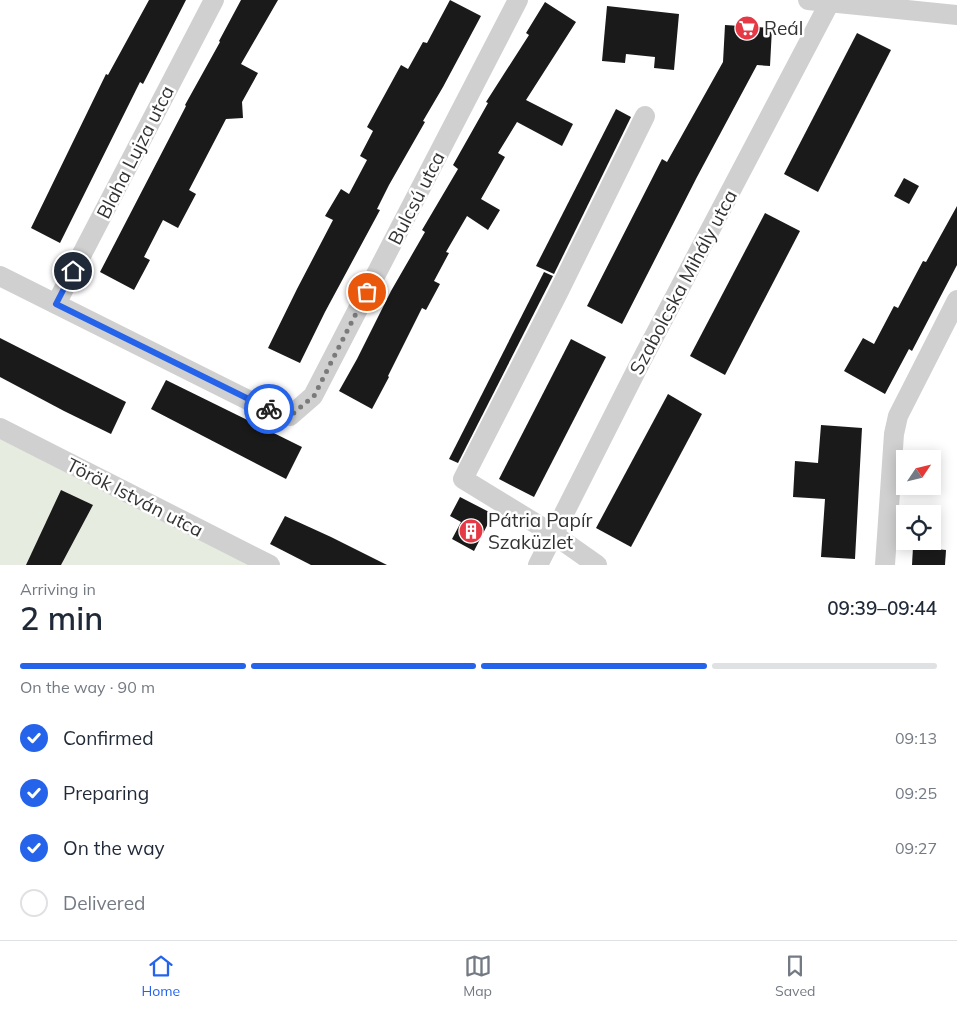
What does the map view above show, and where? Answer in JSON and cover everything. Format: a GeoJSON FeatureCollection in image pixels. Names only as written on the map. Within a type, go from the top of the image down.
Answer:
{"type":"FeatureCollection","features":[{"type":"Feature","properties":{"kind":"street","name":"Blaha Lujza utca"},"geometry":{"type":"LineString","coordinates":[[56,304],[214,0]]}},
{"type":"Feature","properties":{"kind":"street","name":"Bulcsú utca"},"geometry":{"type":"LineString","coordinates":[[56,304],[264,408],[290,416],[314,396],[518,0]]}},
{"type":"Feature","properties":{"kind":"street"},"geometry":{"type":"LineString","coordinates":[[808,0],[957,15]]}},
{"type":"Feature","properties":{"kind":"street","name":"Szabolcska Mihály utca"},"geometry":{"type":"LineString","coordinates":[[538,565],[647,351],[831,1]]}},
{"type":"Feature","properties":{"kind":"street"},"geometry":{"type":"LineString","coordinates":[[597,565],[553,534],[463,479],[558,293],[645,116]]}},
{"type":"Feature","properties":{"kind":"street"},"geometry":{"type":"LineString","coordinates":[[0,276],[56,304]]}},
{"type":"Feature","properties":{"kind":"street"},"geometry":{"type":"LineString","coordinates":[[885,565],[894,434],[898,416],[957,300]]}},
{"type":"Feature","properties":{"kind":"street","name":"Török István utca"},"geometry":{"type":"LineString","coordinates":[[0,428],[270,565]]}},
{"type":"Feature","properties":{"kind":"shaded area"},"geometry":{"type":"Polygon","coordinates":[[[0,439],[251,565],[0,565],[0,439]]]}},
{"type":"Feature","properties":{"kind":"building"},"geometry":{"type":"Polygon","coordinates":[[[149,0],[186,0],[143,84],[140,82],[60,243],[31,228],[106,74],[108,75],[149,0]]]}},
{"type":"Feature","properties":{"kind":"building"},"geometry":{"type":"Polygon","coordinates":[[[241,0],[278,0],[241,64],[258,73],[242,102],[243,118],[226,119],[189,190],[196,194],[178,228],[163,220],[144,257],[150,260],[134,290],[100,272],[241,0]]]}},
{"type":"Feature","properties":{"kind":"building"},"geometry":{"type":"Polygon","coordinates":[[[450,0],[481,16],[389,185],[377,209],[380,210],[300,363],[268,348],[333,220],[325,216],[341,189],[349,194],[367,160],[360,156],[373,131],[367,127],[401,65],[408,69],[423,42],[427,43],[450,0]]]}},
{"type":"Feature","properties":{"kind":"building"},"geometry":{"type":"Polygon","coordinates":[[[545,2],[576,22],[526,100],[573,124],[562,146],[517,122],[498,153],[505,157],[481,199],[500,210],[488,230],[467,216],[446,252],[449,253],[434,281],[440,284],[426,310],[422,308],[372,409],[339,391],[391,291],[425,232],[422,230],[458,169],[453,165],[488,103],[486,102],[529,35],[526,33],[545,2]]]}},
{"type":"Feature","properties":{"kind":"building"},"geometry":{"type":"Polygon","coordinates":[[[607,6],[679,14],[674,70],[654,68],[655,57],[626,54],[625,63],[602,61],[607,6]]]}},
{"type":"Feature","properties":{"kind":"building"},"geometry":{"type":"Polygon","coordinates":[[[725,25],[772,28],[770,66],[757,65],[622,324],[587,306],[662,159],[667,162],[723,62],[725,25]]]}},
{"type":"Feature","properties":{"kind":"building"},"geometry":{"type":"Polygon","coordinates":[[[857,33],[891,50],[818,192],[784,174],[857,33]]]}},
{"type":"Feature","properties":{"kind":"building"},"geometry":{"type":"Polygon","coordinates":[[[616,109],[631,117],[554,274],[536,266],[616,109]]]}},
{"type":"Feature","properties":{"kind":"building"},"geometry":{"type":"Polygon","coordinates":[[[904,178],[919,186],[909,204],[894,196],[904,178]]]}},
{"type":"Feature","properties":{"kind":"building"},"geometry":{"type":"Polygon","coordinates":[[[957,206],[957,265],[912,351],[909,349],[885,394],[844,371],[863,338],[874,344],[894,306],[898,308],[923,261],[926,262],[957,206]]]}},
{"type":"Feature","properties":{"kind":"building"},"geometry":{"type":"Polygon","coordinates":[[[765,213],[800,231],[725,375],[690,356],[765,213]]]}},
{"type":"Feature","properties":{"kind":"building"},"geometry":{"type":"Polygon","coordinates":[[[544,272],[553,276],[458,463],[449,459],[544,272]]]}},
{"type":"Feature","properties":{"kind":"building"},"geometry":{"type":"Polygon","coordinates":[[[0,338],[126,402],[111,434],[0,377],[0,338]]]}},
{"type":"Feature","properties":{"kind":"building"},"geometry":{"type":"Polygon","coordinates":[[[571,339],[606,357],[534,497],[499,479],[571,339]]]}},
{"type":"Feature","properties":{"kind":"building"},"geometry":{"type":"Polygon","coordinates":[[[166,380],[302,447],[286,479],[151,409],[166,380]]]}},
{"type":"Feature","properties":{"kind":"building"},"geometry":{"type":"Polygon","coordinates":[[[668,394],[702,414],[631,547],[596,528],[668,394]]]}},
{"type":"Feature","properties":{"kind":"building"},"geometry":{"type":"Polygon","coordinates":[[[821,425],[862,428],[855,559],[821,557],[825,499],[793,497],[795,461],[818,463],[821,425]]]}},
{"type":"Feature","properties":{"kind":"building"},"geometry":{"type":"Polygon","coordinates":[[[61,490],[93,505],[61,565],[26,565],[61,490]]]}},
{"type":"Feature","properties":{"kind":"building","name":"Pátria Papír Szaküzlet"},"geometry":{"type":"Polygon","coordinates":[[[460,497],[493,514],[474,551],[452,539],[461,522],[450,516],[460,497]]]}},
{"type":"Feature","properties":{"kind":"building"},"geometry":{"type":"Polygon","coordinates":[[[285,516],[387,565],[311,565],[270,544],[285,516]]]}},
{"type":"Feature","properties":{"kind":"building"},"geometry":{"type":"Polygon","coordinates":[[[913,550],[946,550],[945,565],[912,565],[913,550]]]}},
{"type":"Feature","properties":{"kind":"way so far"},"geometry":{"type":"LineString","coordinates":[[269,409],[290,416],[314,396],[367,292]]}},
{"type":"Feature","properties":{"kind":"place","name":"Reál"},"geometry":{"type":"Point","coordinates":[747,28]}},
{"type":"Feature","properties":{"kind":"place","name":"Pátria Papír Szaküzlet"},"geometry":{"type":"Point","coordinates":[471,531]}},
{"type":"Feature","properties":{"kind":"route"},"geometry":{"type":"LineString","coordinates":[[73,271],[56,304],[269,409]]}}]}
